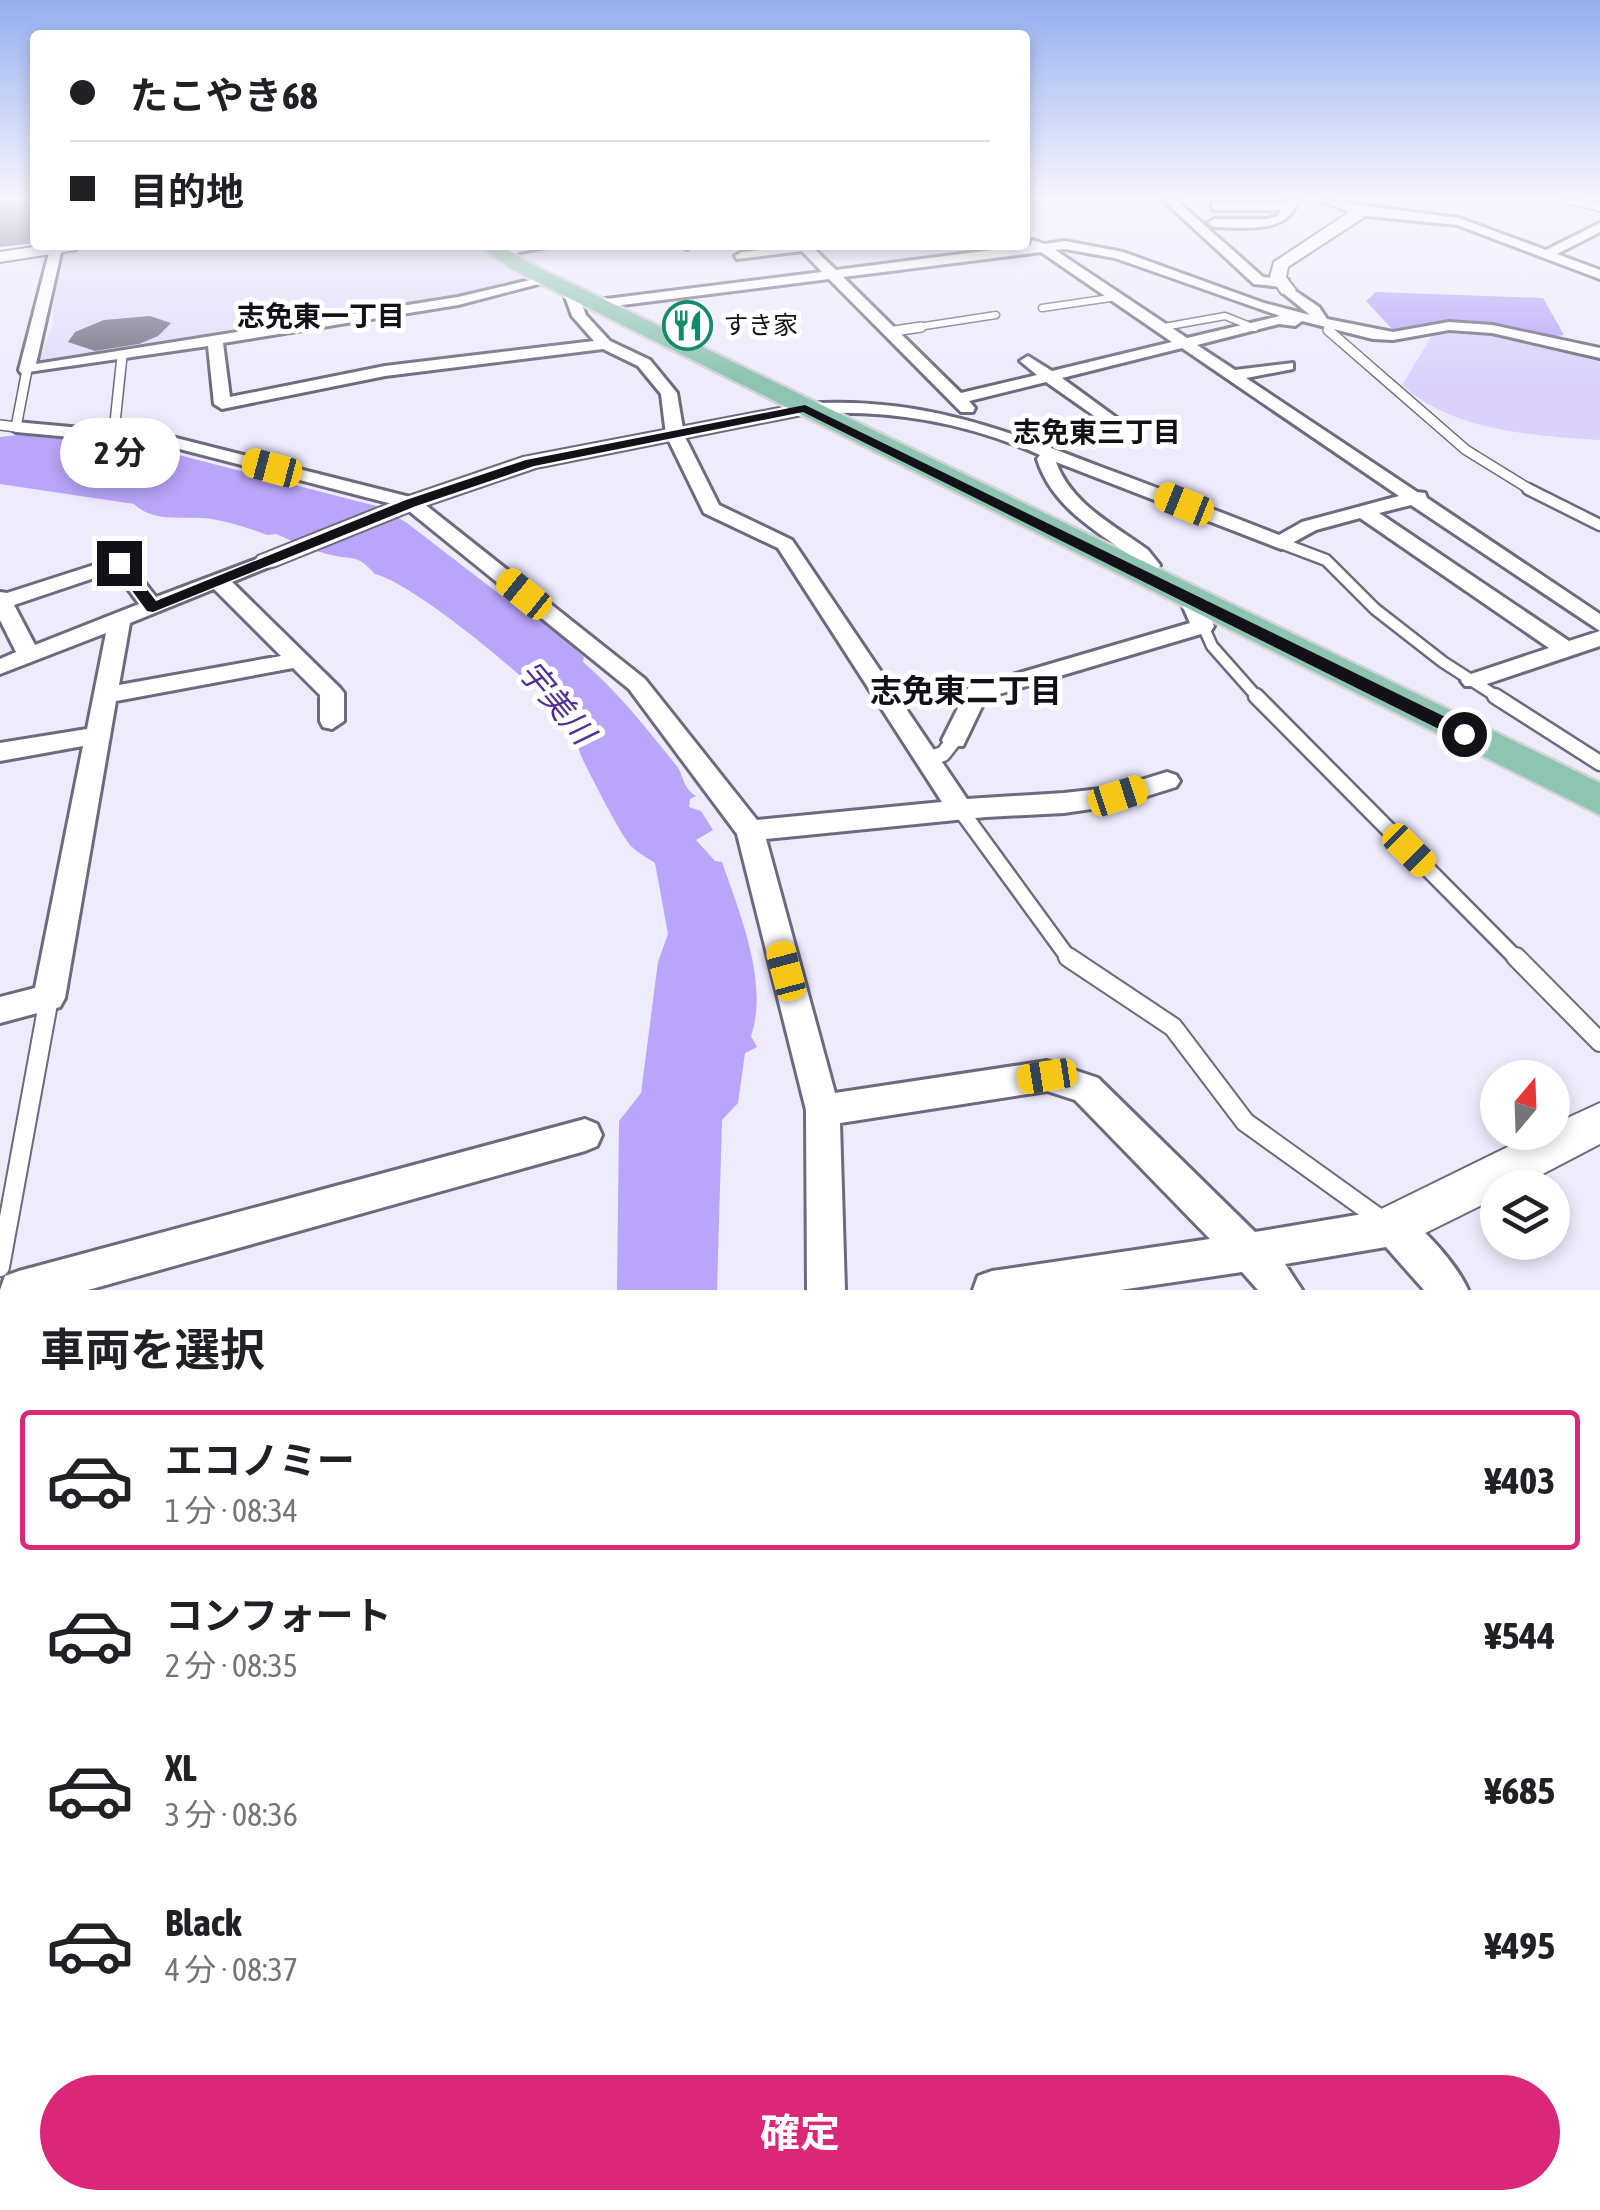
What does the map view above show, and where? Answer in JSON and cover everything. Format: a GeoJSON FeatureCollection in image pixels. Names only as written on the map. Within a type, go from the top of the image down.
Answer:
{"type":"FeatureCollection","features":[{"type":"Feature","properties":{"kind":"main road"},"geometry":{"type":"LineString","coordinates":[[514,260],[1144,577],[1197,613],[1600,800]]}},
{"type":"Feature","properties":{"kind":"street"},"geometry":{"type":"LineString","coordinates":[[53,260],[27,370],[558,285],[579,316],[606,344],[644,362],[658,377],[670,393],[675,435],[710,509],[786,544],[962,812]]}},
{"type":"Feature","properties":{"kind":"street"},"geometry":{"type":"LineString","coordinates":[[822,260],[985,428]]}},
{"type":"Feature","properties":{"kind":"street"},"geometry":{"type":"LineString","coordinates":[[598,304],[940,260]]}},
{"type":"Feature","properties":{"kind":"street"},"geometry":{"type":"LineString","coordinates":[[1061,260],[1600,624]]}},
{"type":"Feature","properties":{"kind":"street"},"geometry":{"type":"LineString","coordinates":[[1128,260],[1325,326]]}},
{"type":"Feature","properties":{"kind":"street"},"geometry":{"type":"LineString","coordinates":[[1235,260],[1258,281],[1286,287],[1314,310],[1325,326]]}},
{"type":"Feature","properties":{"kind":"street"},"geometry":{"type":"LineString","coordinates":[[1281,312],[1292,303],[1277,272],[1287,260]]}},
{"type":"Feature","properties":{"kind":"street"},"geometry":{"type":"LineString","coordinates":[[1556,260],[1600,275]]}},
{"type":"Feature","properties":{"kind":"street"},"geometry":{"type":"LineString","coordinates":[[958,400],[1279,320],[1383,336],[1449,326],[1492,330],[1600,353]]}},
{"type":"Feature","properties":{"kind":"street"},"geometry":{"type":"LineString","coordinates":[[215,338],[222,404],[385,372],[606,344]]}},
{"type":"Feature","properties":{"kind":"street"},"geometry":{"type":"LineString","coordinates":[[1028,362],[1130,436]]}},
{"type":"Feature","properties":{"kind":"street"},"geometry":{"type":"LineString","coordinates":[[1235,375],[1287,366]]}},
{"type":"Feature","properties":{"kind":"street"},"geometry":{"type":"LineString","coordinates":[[0,667],[411,503],[531,462],[805,408],[864,408],[985,428],[1024,439],[1050,453],[1281,542],[1309,526],[1418,498]]}},
{"type":"Feature","properties":{"kind":"street"},"geometry":{"type":"LineString","coordinates":[[8,426],[168,442],[411,503],[636,684],[750,832],[823,1110],[826,1290]]}},
{"type":"Feature","properties":{"kind":"street"},"geometry":{"type":"LineString","coordinates":[[1050,453],[1046,459],[1048,473],[1060,493],[1140,554],[1150,566],[1144,577]]}},
{"type":"Feature","properties":{"kind":"street"},"geometry":{"type":"LineString","coordinates":[[1364,512],[1566,650]]}},
{"type":"Feature","properties":{"kind":"street"},"geometry":{"type":"LineString","coordinates":[[29,656],[1,600],[119,563],[153,608]]}},
{"type":"Feature","properties":{"kind":"street"},"geometry":{"type":"LineString","coordinates":[[218,581],[332,693],[332,720]]}},
{"type":"Feature","properties":{"kind":"street"},"geometry":{"type":"LineString","coordinates":[[954,740],[976,693],[1197,613]]}},
{"type":"Feature","properties":{"kind":"street"},"geometry":{"type":"LineString","coordinates":[[0,1010],[49,998],[119,621]]}},
{"type":"Feature","properties":{"kind":"street"},"geometry":{"type":"LineString","coordinates":[[1473,681],[1600,638]]}},
{"type":"Feature","properties":{"kind":"street"},"geometry":{"type":"LineString","coordinates":[[106,695],[298,660]]}},
{"type":"Feature","properties":{"kind":"street"},"geometry":{"type":"LineString","coordinates":[[0,752],[98,735]]}},
{"type":"Feature","properties":{"kind":"street"},"geometry":{"type":"LineString","coordinates":[[750,832],[1118,796],[1167,781]]}},
{"type":"Feature","properties":{"kind":"street"},"geometry":{"type":"LineString","coordinates":[[823,1110],[1047,1076],[1086,1089],[1250,1252],[1283,1290]]}},
{"type":"Feature","properties":{"kind":"street"},"geometry":{"type":"LineString","coordinates":[[992,1290],[1393,1228],[1600,1122]]}},
{"type":"Feature","properties":{"kind":"street"},"geometry":{"type":"LineString","coordinates":[[19,1290],[585,1134]]}},
{"type":"Feature","properties":{"kind":"street"},"geometry":{"type":"LineString","coordinates":[[1393,1228],[1449,1290]]}},
{"type":"Feature","properties":{"kind":"lane"},"geometry":{"type":"LineString","coordinates":[[1042,308],[1117,297]]}},
{"type":"Feature","properties":{"kind":"lane"},"geometry":{"type":"LineString","coordinates":[[888,332],[996,316]]}},
{"type":"Feature","properties":{"kind":"lane"},"geometry":{"type":"LineString","coordinates":[[1164,328],[1225,316],[1255,328]]}},
{"type":"Feature","properties":{"kind":"lane"},"geometry":{"type":"LineString","coordinates":[[1325,326],[1415,409],[1486,462],[1515,482],[1600,525]]}},
{"type":"Feature","properties":{"kind":"lane"},"geometry":{"type":"LineString","coordinates":[[110,435],[114,432],[122,356]]}},
{"type":"Feature","properties":{"kind":"lane"},"geometry":{"type":"LineString","coordinates":[[8,426],[27,370]]}},
{"type":"Feature","properties":{"kind":"lane"},"geometry":{"type":"LineString","coordinates":[[1281,542],[1326,560],[1375,609],[1473,681],[1600,763]]}},
{"type":"Feature","properties":{"kind":"lane"},"geometry":{"type":"LineString","coordinates":[[1197,613],[1212,646],[1260,700],[1600,1042]]}},
{"type":"Feature","properties":{"kind":"lane"},"geometry":{"type":"LineString","coordinates":[[927,759],[943,754],[954,740]]}},
{"type":"Feature","properties":{"kind":"lane"},"geometry":{"type":"LineString","coordinates":[[962,812],[1072,962],[1174,1027],[1245,1122],[1393,1228]]}},
{"type":"Feature","properties":{"kind":"lane"},"geometry":{"type":"LineString","coordinates":[[0,1267],[49,998]]}},
{"type":"Feature","properties":{"kind":"shaded area"},"geometry":{"type":"Polygon","coordinates":[[[60,260],[496,260],[530,281],[439,299],[186,337],[182,342],[49,364],[39,361],[52,327],[60,260]]]}},
{"type":"Feature","properties":{"kind":"shaded area"},"geometry":{"type":"Polygon","coordinates":[[[1450,330],[1480,332],[1600,360],[1600,440],[1495,428],[1469,422],[1422,400],[1402,385],[1431,337],[1450,330]]]}},
{"type":"Feature","properties":{"kind":"water"},"geometry":{"type":"Polygon","coordinates":[[[1376,292],[1543,298],[1564,335],[1535,335],[1463,321],[1393,330],[1366,301],[1376,292]]]}},
{"type":"Feature","properties":{"kind":"water","name":"宇美川"},"geometry":{"type":"Polygon","coordinates":[[[18,435],[148,447],[380,507],[407,523],[529,617],[543,622],[584,657],[583,662],[654,738],[696,796],[690,799],[689,807],[701,811],[713,830],[696,840],[715,861],[722,862],[744,926],[757,994],[751,1036],[757,1047],[745,1053],[738,1103],[722,1120],[717,1290],[617,1290],[619,1121],[641,1093],[658,962],[668,934],[655,863],[625,838],[582,758],[573,732],[558,712],[510,667],[448,618],[359,561],[219,520],[161,516],[134,504],[0,484],[0,437],[18,435]]]}},
{"type":"Feature","properties":{"kind":"building"},"geometry":{"type":"Polygon","coordinates":[[[150,316],[171,323],[158,336],[139,344],[95,351],[68,342],[75,332],[104,320],[150,316]]]}},
{"type":"Feature","properties":{"kind":"place","name":"すき家"},"geometry":{"type":"Point","coordinates":[688,325]}},
{"type":"Feature","properties":{"kind":"district","name":"志免東一丁目"},"geometry":{"type":"Point","coordinates":[321,316]}},
{"type":"Feature","properties":{"kind":"district","name":"志免東三丁目"},"geometry":{"type":"Point","coordinates":[1097,432]}},
{"type":"Feature","properties":{"kind":"district","name":"志免東二丁目"},"geometry":{"type":"Point","coordinates":[966,690]}},
{"type":"Feature","properties":{"kind":"route"},"geometry":{"type":"LineString","coordinates":[[119,563],[153,608],[411,503],[531,462],[805,408],[1464,734]]}}]}
